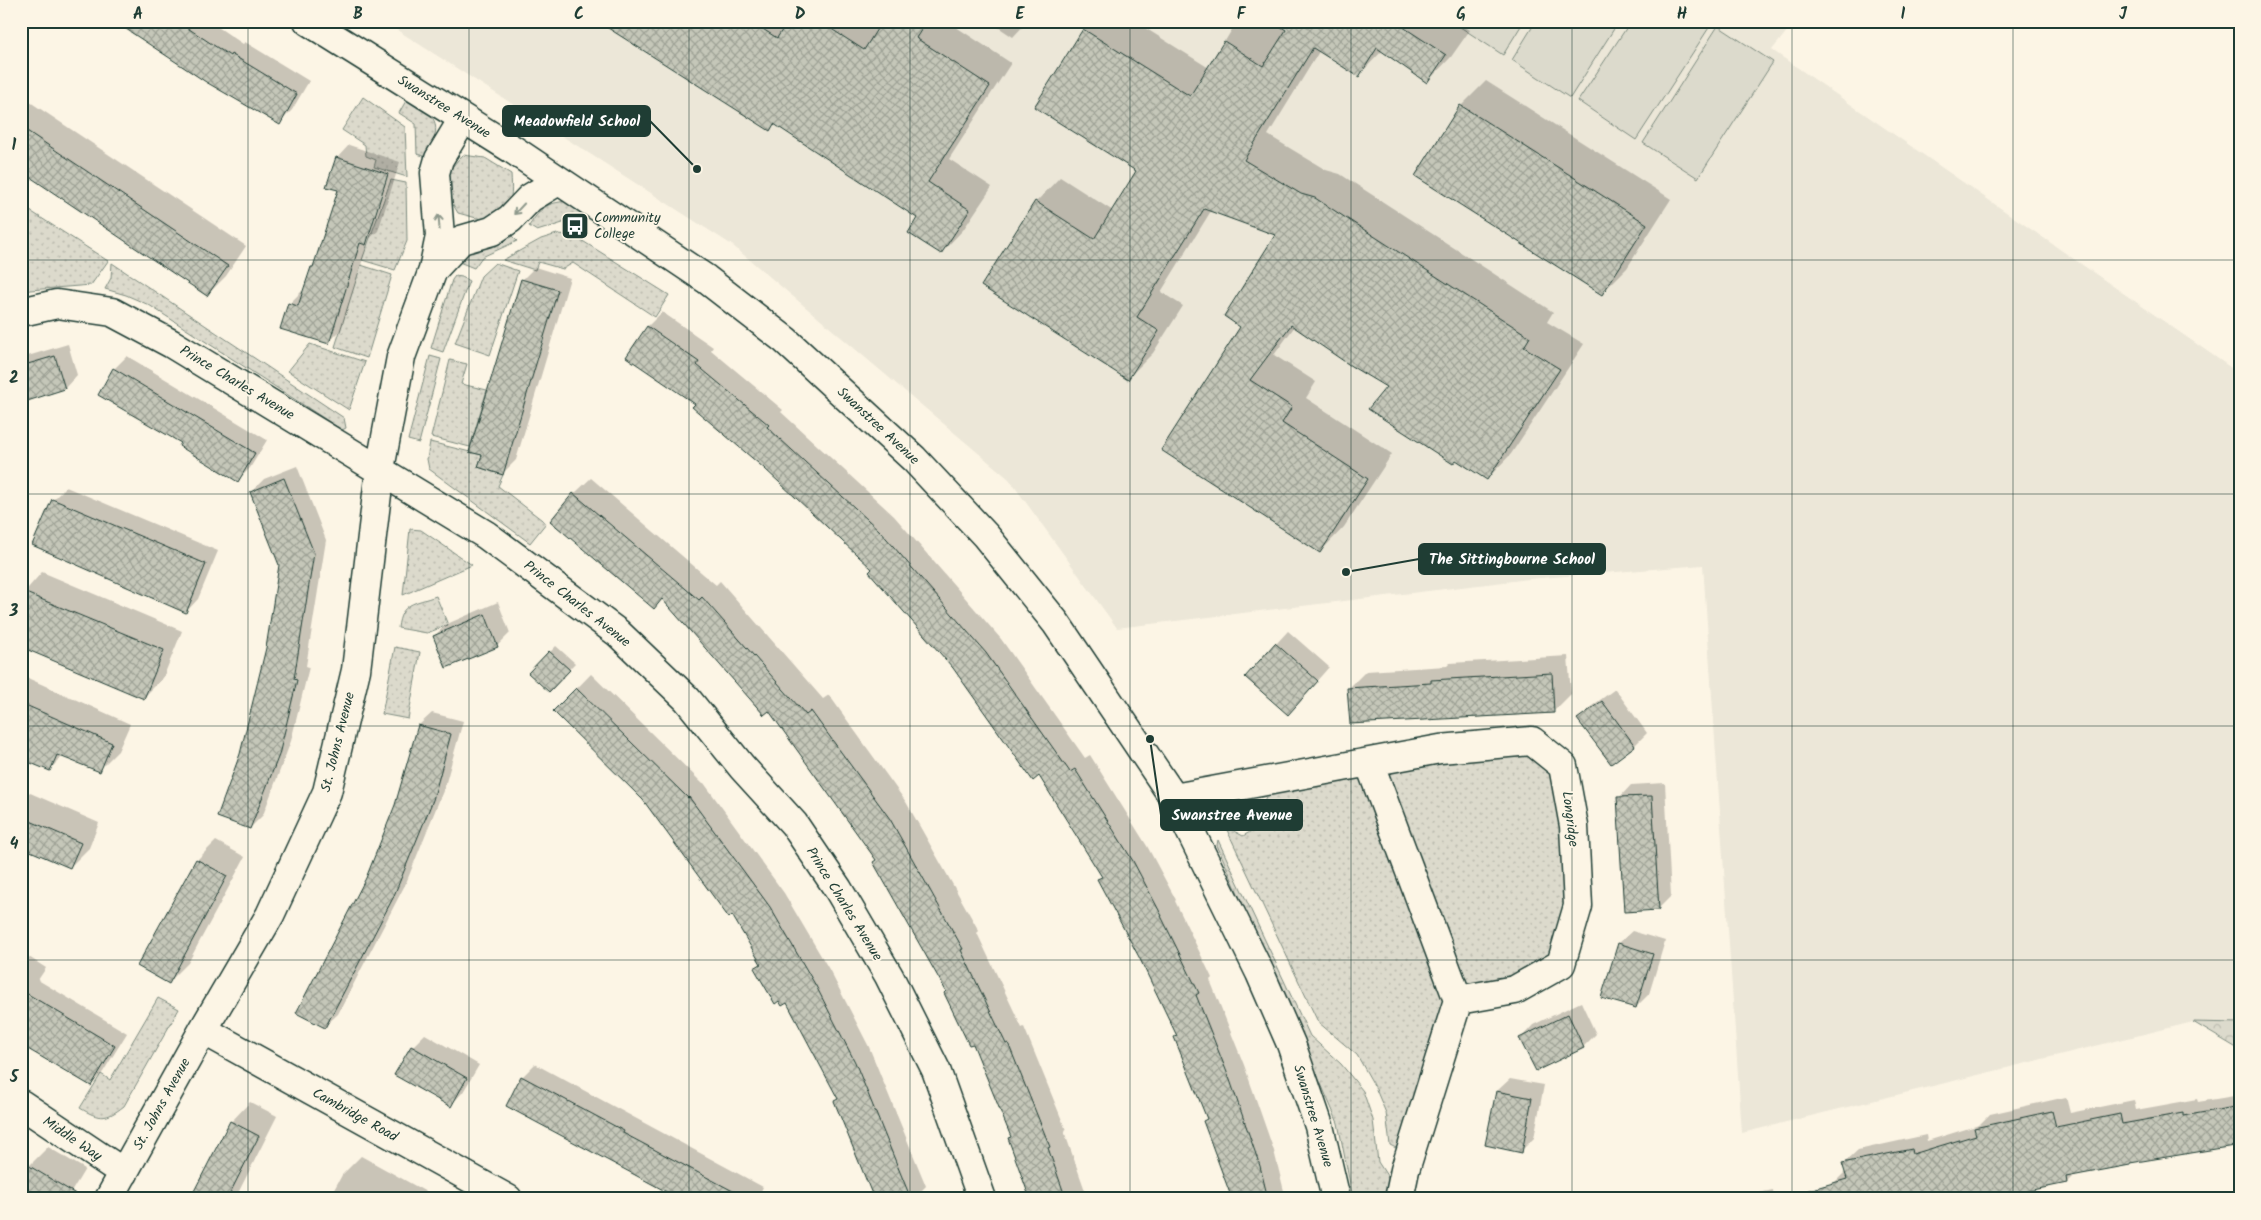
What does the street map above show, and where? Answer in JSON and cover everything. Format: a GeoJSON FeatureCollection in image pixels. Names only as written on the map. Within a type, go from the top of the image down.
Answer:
{"type":"FeatureCollection","features":[{"type":"Feature","properties":{"kind":"street","name":"Swanstree Avenue"},"geometry":{"type":"LineString","coordinates":[[308,21],[512,148],[558,181],[706,279],[785,340],[914,459],[986,536],[1056,623],[1174,798],[1260,973],[1291,1044],[1319,1126],[1336,1199]]}},
{"type":"Feature","properties":{"kind":"street","name":"St. Johns Avenue"},"geometry":{"type":"LineString","coordinates":[[109,1199],[203,1030],[270,915],[327,792],[356,670],[380,469],[401,356],[433,270],[440,236],[435,173],[439,159],[463,119]]}},
{"type":"Feature","properties":{"kind":"street","name":"St. Johns Avenue"},"geometry":{"type":"LineString","coordinates":[[433,270],[461,240],[492,230],[510,219],[530,198],[558,181]]}},
{"type":"Feature","properties":{"kind":"street","name":"Prince Charles Avenue"},"geometry":{"type":"LineString","coordinates":[[21,312],[57,304],[112,312],[172,344],[486,535],[618,633],[687,699],[742,767],[794,824],[838,889],[936,1070],[982,1199]]}},
{"type":"Feature","properties":{"kind":"street","name":"Longridge"},"geometry":{"type":"LineString","coordinates":[[1174,798],[1440,749],[1532,741],[1563,766],[1574,826],[1578,906],[1561,964],[1515,990],[1458,1000]]}},
{"type":"Feature","properties":{"kind":"street"},"geometry":{"type":"LineString","coordinates":[[1369,762],[1458,1000],[1405,1170],[1398,1199]]}},
{"type":"Feature","properties":{"kind":"street","name":"Cambridge Road"},"geometry":{"type":"LineString","coordinates":[[203,1030],[508,1199]]}},
{"type":"Feature","properties":{"kind":"street","name":"Middle Way"},"geometry":{"type":"LineString","coordinates":[[21,1104],[124,1173]]}},
{"type":"Feature","properties":{"kind":"shaded area"},"geometry":{"type":"Polygon","coordinates":[[[383,21],[1795,21],[1772,50],[2240,374],[2240,1023],[2193,1022],[1742,1133],[1703,565],[1529,579],[1117,628],[1009,479],[732,245],[383,21]]]}},
{"type":"Feature","properties":{"kind":"green space"},"geometry":{"type":"Polygon","coordinates":[[[1451,21],[1524,21],[1503,55],[1451,21]]]}},
{"type":"Feature","properties":{"kind":"green space"},"geometry":{"type":"Polygon","coordinates":[[[1536,21],[1619,21],[1570,98],[1512,60],[1536,21]]]}},
{"type":"Feature","properties":{"kind":"green space"},"geometry":{"type":"Polygon","coordinates":[[[1631,21],[1709,21],[1712,23],[1636,140],[1578,101],[1631,21]]]}},
{"type":"Feature","properties":{"kind":"green space"},"geometry":{"type":"Polygon","coordinates":[[[1718,26],[1773,62],[1698,178],[1643,143],[1718,26]]]}},
{"type":"Feature","properties":{"kind":"green space"},"geometry":{"type":"Polygon","coordinates":[[[363,97],[405,127],[407,177],[374,167],[376,160],[366,156],[365,145],[342,130],[363,97]]]}},
{"type":"Feature","properties":{"kind":"green space"},"geometry":{"type":"Polygon","coordinates":[[[407,99],[426,111],[435,122],[435,136],[427,157],[417,154],[416,124],[399,113],[407,99]]]}},
{"type":"Feature","properties":{"kind":"green space"},"geometry":{"type":"Polygon","coordinates":[[[463,155],[485,158],[511,174],[511,193],[508,203],[500,211],[484,220],[458,213],[446,189],[450,170],[463,155]]]}},
{"type":"Feature","properties":{"kind":"green space"},"geometry":{"type":"Polygon","coordinates":[[[391,180],[406,183],[407,241],[395,270],[362,260],[391,180]]]}},
{"type":"Feature","properties":{"kind":"green space"},"geometry":{"type":"Polygon","coordinates":[[[568,201],[589,216],[583,224],[566,222],[537,231],[529,226],[544,208],[554,203],[568,201]]]}},
{"type":"Feature","properties":{"kind":"green space"},"geometry":{"type":"Polygon","coordinates":[[[21,205],[108,261],[91,285],[30,290],[21,293],[21,205]]]}},
{"type":"Feature","properties":{"kind":"green space"},"geometry":{"type":"Polygon","coordinates":[[[509,233],[517,241],[482,257],[474,268],[459,262],[461,257],[473,248],[509,233]]]}},
{"type":"Feature","properties":{"kind":"green space"},"geometry":{"type":"Polygon","coordinates":[[[557,234],[573,235],[669,295],[655,317],[573,263],[563,269],[538,262],[535,270],[503,260],[541,239],[557,234]]]}},
{"type":"Feature","properties":{"kind":"green space"},"geometry":{"type":"Polygon","coordinates":[[[112,263],[344,418],[346,428],[342,430],[149,305],[126,295],[105,289],[111,278],[112,263]]]}},
{"type":"Feature","properties":{"kind":"green space"},"geometry":{"type":"Polygon","coordinates":[[[495,263],[518,271],[490,355],[455,343],[481,276],[495,263]]]}},
{"type":"Feature","properties":{"kind":"green space"},"geometry":{"type":"Polygon","coordinates":[[[361,265],[392,275],[367,358],[335,347],[361,265]]]}},
{"type":"Feature","properties":{"kind":"green space"},"geometry":{"type":"Polygon","coordinates":[[[455,276],[469,281],[443,352],[431,348],[452,280],[455,276]]]}},
{"type":"Feature","properties":{"kind":"green space"},"geometry":{"type":"Polygon","coordinates":[[[310,344],[365,362],[349,410],[288,371],[310,344]]]}},
{"type":"Feature","properties":{"kind":"green space"},"geometry":{"type":"Polygon","coordinates":[[[430,356],[441,359],[419,443],[408,440],[430,356]]]}},
{"type":"Feature","properties":{"kind":"green space"},"geometry":{"type":"Polygon","coordinates":[[[450,360],[467,364],[461,384],[487,390],[470,447],[431,437],[450,360]]]}},
{"type":"Feature","properties":{"kind":"green space"},"geometry":{"type":"Polygon","coordinates":[[[430,442],[482,455],[478,467],[503,475],[498,486],[546,523],[530,543],[429,469],[427,459],[430,442]]]}},
{"type":"Feature","properties":{"kind":"green space"},"geometry":{"type":"Polygon","coordinates":[[[410,529],[421,530],[472,565],[403,595],[410,529]]]}},
{"type":"Feature","properties":{"kind":"green space"},"geometry":{"type":"Polygon","coordinates":[[[436,596],[448,625],[427,633],[398,628],[402,613],[410,605],[436,596]]]}},
{"type":"Feature","properties":{"kind":"green space"},"geometry":{"type":"Polygon","coordinates":[[[395,647],[420,652],[408,719],[382,714],[395,647]]]}},
{"type":"Feature","properties":{"kind":"green space"},"geometry":{"type":"Polygon","coordinates":[[[1532,741],[1563,766],[1574,826],[1561,964],[1448,996],[1398,1149],[1390,1145],[1386,1113],[1375,1087],[1357,1055],[1318,1022],[1227,830],[1232,830],[1243,836],[1269,821],[1263,807],[1267,791],[1532,741]]]}},
{"type":"Feature","properties":{"kind":"green space"},"geometry":{"type":"Polygon","coordinates":[[[1218,840],[1310,1036],[1341,1064],[1363,1091],[1373,1120],[1378,1162],[1393,1185],[1389,1199],[1353,1199],[1338,1123],[1217,845],[1218,840]]]}},
{"type":"Feature","properties":{"kind":"green space"},"geometry":{"type":"Polygon","coordinates":[[[158,998],[179,1009],[124,1106],[112,1114],[103,1117],[93,1115],[80,1108],[101,1074],[110,1080],[158,998]]]}},
{"type":"Feature","properties":{"kind":"green space"},"geometry":{"type":"Polygon","coordinates":[[[2193,1022],[2240,1023],[2240,1050],[2193,1022]]]}},
{"type":"Feature","properties":{"kind":"building"},"geometry":{"type":"Polygon","coordinates":[[[114,21],[177,21],[230,56],[231,54],[297,94],[280,125],[206,82],[114,21]]]}},
{"type":"Feature","properties":{"kind":"building"},"geometry":{"type":"Polygon","coordinates":[[[597,21],[750,21],[777,38],[788,21],[819,21],[864,50],[882,21],[927,21],[916,38],[990,86],[928,182],[970,210],[941,254],[908,233],[917,218],[774,124],[770,131],[597,21]]]}},
{"type":"Feature","properties":{"kind":"building"},"geometry":{"type":"Polygon","coordinates":[[[1272,21],[1394,21],[1446,55],[1427,83],[1377,48],[1359,77],[1313,48],[1244,160],[1301,194],[1315,198],[1530,337],[1524,347],[1560,369],[1487,480],[1456,460],[1453,464],[1368,409],[1386,387],[1351,366],[1291,325],[1250,380],[1292,407],[1282,423],[1368,479],[1320,553],[1161,450],[1240,327],[1224,316],[1275,235],[1204,209],[1137,317],[1159,331],[1128,380],[981,286],[1035,201],[1094,239],[1136,171],[1034,107],[1083,29],[1190,96],[1224,41],[1263,66],[1286,30],[1272,21]]]}},
{"type":"Feature","properties":{"kind":"building"},"geometry":{"type":"Polygon","coordinates":[[[1460,105],[1647,224],[1602,295],[1415,176],[1460,105]]]}},
{"type":"Feature","properties":{"kind":"building"},"geometry":{"type":"Polygon","coordinates":[[[21,127],[228,266],[207,296],[21,171],[21,127]]]}},
{"type":"Feature","properties":{"kind":"building"},"geometry":{"type":"Polygon","coordinates":[[[336,157],[388,174],[366,245],[360,243],[329,344],[280,329],[288,303],[298,306],[311,267],[313,267],[338,190],[326,187],[336,157]]]}},
{"type":"Feature","properties":{"kind":"building"},"geometry":{"type":"Polygon","coordinates":[[[521,279],[558,290],[503,475],[478,467],[482,455],[469,452],[521,279]]]}},
{"type":"Feature","properties":{"kind":"building"},"geometry":{"type":"Polygon","coordinates":[[[647,326],[699,362],[697,365],[769,425],[767,427],[880,531],[986,653],[1070,772],[1075,769],[1133,861],[1199,993],[1196,995],[1230,1080],[1260,1166],[1268,1199],[1232,1199],[1203,1121],[1207,1119],[1174,1037],[1177,1036],[1139,957],[1097,879],[1102,877],[1039,776],[1033,781],[953,668],[869,572],[872,569],[765,469],[692,407],[695,404],[626,357],[647,326]]]}},
{"type":"Feature","properties":{"kind":"building"},"geometry":{"type":"Polygon","coordinates":[[[55,356],[65,389],[21,403],[21,366],[55,356]]]}},
{"type":"Feature","properties":{"kind":"building"},"geometry":{"type":"Polygon","coordinates":[[[113,368],[255,453],[238,482],[179,446],[181,443],[98,395],[113,368]]]}},
{"type":"Feature","properties":{"kind":"building"},"geometry":{"type":"Polygon","coordinates":[[[284,478],[314,553],[294,679],[297,680],[279,755],[250,829],[217,817],[240,754],[266,648],[279,565],[250,492],[284,478]]]}},
{"type":"Feature","properties":{"kind":"building"},"geometry":{"type":"Polygon","coordinates":[[[573,493],[699,600],[702,597],[806,715],[811,711],[890,819],[963,949],[961,950],[1006,1044],[1008,1043],[1050,1147],[1048,1148],[1066,1199],[1030,1199],[1008,1138],[1011,1137],[973,1044],[969,1045],[944,993],[946,991],[873,862],[876,860],[769,711],[764,715],[662,599],[654,609],[550,521],[573,493]]]}},
{"type":"Feature","properties":{"kind":"building"},"geometry":{"type":"Polygon","coordinates":[[[52,499],[206,564],[186,613],[32,545],[52,499]]]}},
{"type":"Feature","properties":{"kind":"building"},"geometry":{"type":"Polygon","coordinates":[[[21,591],[164,650],[144,699],[21,647],[21,591]]]}},
{"type":"Feature","properties":{"kind":"building"},"geometry":{"type":"Polygon","coordinates":[[[485,614],[498,647],[446,668],[433,636],[485,614]]]}},
{"type":"Feature","properties":{"kind":"building"},"geometry":{"type":"Polygon","coordinates":[[[1275,643],[1318,681],[1288,715],[1245,677],[1275,643]]]}},
{"type":"Feature","properties":{"kind":"building"},"geometry":{"type":"Polygon","coordinates":[[[549,651],[570,670],[549,692],[528,673],[549,651]]]}},
{"type":"Feature","properties":{"kind":"building"},"geometry":{"type":"Polygon","coordinates":[[[1552,673],[1554,713],[1350,724],[1347,688],[1431,683],[1431,680],[1552,673]]]}},
{"type":"Feature","properties":{"kind":"building"},"geometry":{"type":"Polygon","coordinates":[[[576,688],[689,797],[770,907],[816,986],[855,1062],[911,1199],[874,1199],[834,1101],[838,1099],[787,1003],[782,1006],[779,1001],[775,1004],[754,968],[761,964],[732,915],[729,918],[643,800],[553,711],[576,688]]]}},
{"type":"Feature","properties":{"kind":"building"},"geometry":{"type":"Polygon","coordinates":[[[1602,701],[1635,746],[1611,764],[1577,719],[1602,701]]]}},
{"type":"Feature","properties":{"kind":"building"},"geometry":{"type":"Polygon","coordinates":[[[21,703],[112,743],[100,772],[57,755],[50,771],[21,759],[21,703]]]}},
{"type":"Feature","properties":{"kind":"building"},"geometry":{"type":"Polygon","coordinates":[[[418,725],[451,734],[433,800],[393,898],[325,1028],[296,1013],[366,878],[395,805],[418,725]]]}},
{"type":"Feature","properties":{"kind":"building"},"geometry":{"type":"Polygon","coordinates":[[[1652,796],[1659,910],[1624,912],[1617,797],[1652,796]]]}},
{"type":"Feature","properties":{"kind":"building"},"geometry":{"type":"Polygon","coordinates":[[[21,817],[81,843],[70,868],[21,847],[21,817]]]}},
{"type":"Feature","properties":{"kind":"building"},"geometry":{"type":"Polygon","coordinates":[[[196,859],[227,876],[169,984],[137,966],[196,859]]]}},
{"type":"Feature","properties":{"kind":"building"},"geometry":{"type":"Polygon","coordinates":[[[1618,943],[1653,954],[1636,1008],[1601,998],[1618,943]]]}},
{"type":"Feature","properties":{"kind":"building"},"geometry":{"type":"Polygon","coordinates":[[[21,990],[115,1046],[91,1086],[21,1045],[21,990]]]}},
{"type":"Feature","properties":{"kind":"building"},"geometry":{"type":"Polygon","coordinates":[[[1568,1014],[1584,1048],[1536,1071],[1519,1038],[1568,1014]]]}},
{"type":"Feature","properties":{"kind":"building"},"geometry":{"type":"Polygon","coordinates":[[[411,1046],[467,1078],[451,1107],[394,1075],[411,1046]]]}},
{"type":"Feature","properties":{"kind":"building"},"geometry":{"type":"Polygon","coordinates":[[[521,1076],[624,1131],[623,1133],[748,1199],[680,1199],[506,1106],[521,1076]]]}},
{"type":"Feature","properties":{"kind":"building"},"geometry":{"type":"Polygon","coordinates":[[[1496,1091],[1532,1098],[1522,1153],[1485,1145],[1496,1091]]]}},
{"type":"Feature","properties":{"kind":"building"},"geometry":{"type":"Polygon","coordinates":[[[2240,1106],[2240,1145],[2130,1163],[2130,1165],[2066,1177],[2067,1183],[2014,1194],[2015,1199],[1990,1199],[1988,1193],[1962,1199],[1803,1199],[1802,1192],[1847,1179],[1842,1163],[1912,1149],[1913,1154],[1976,1135],[1974,1128],[2052,1111],[2056,1127],[2120,1114],[2122,1124],[2183,1113],[2183,1116],[2240,1106]]]}},
{"type":"Feature","properties":{"kind":"building"},"geometry":{"type":"Polygon","coordinates":[[[230,1121],[259,1136],[227,1199],[190,1199],[230,1121]]]}},
{"type":"Feature","properties":{"kind":"building"},"geometry":{"type":"Polygon","coordinates":[[[21,1161],[84,1199],[21,1199],[21,1161]]]}},
{"type":"Feature","properties":{"kind":"place","name":"Meadowfield School"},"geometry":{"type":"Point","coordinates":[697,169]}},
{"type":"Feature","properties":{"kind":"place","name":"Community College"},"geometry":{"type":"Point","coordinates":[575,226]}},
{"type":"Feature","properties":{"kind":"place","name":"The Sittingbourne School"},"geometry":{"type":"Point","coordinates":[1346,572]}},
{"type":"Feature","properties":{"kind":"place","name":"Swanstree Avenue"},"geometry":{"type":"Point","coordinates":[1150,739]}}]}
